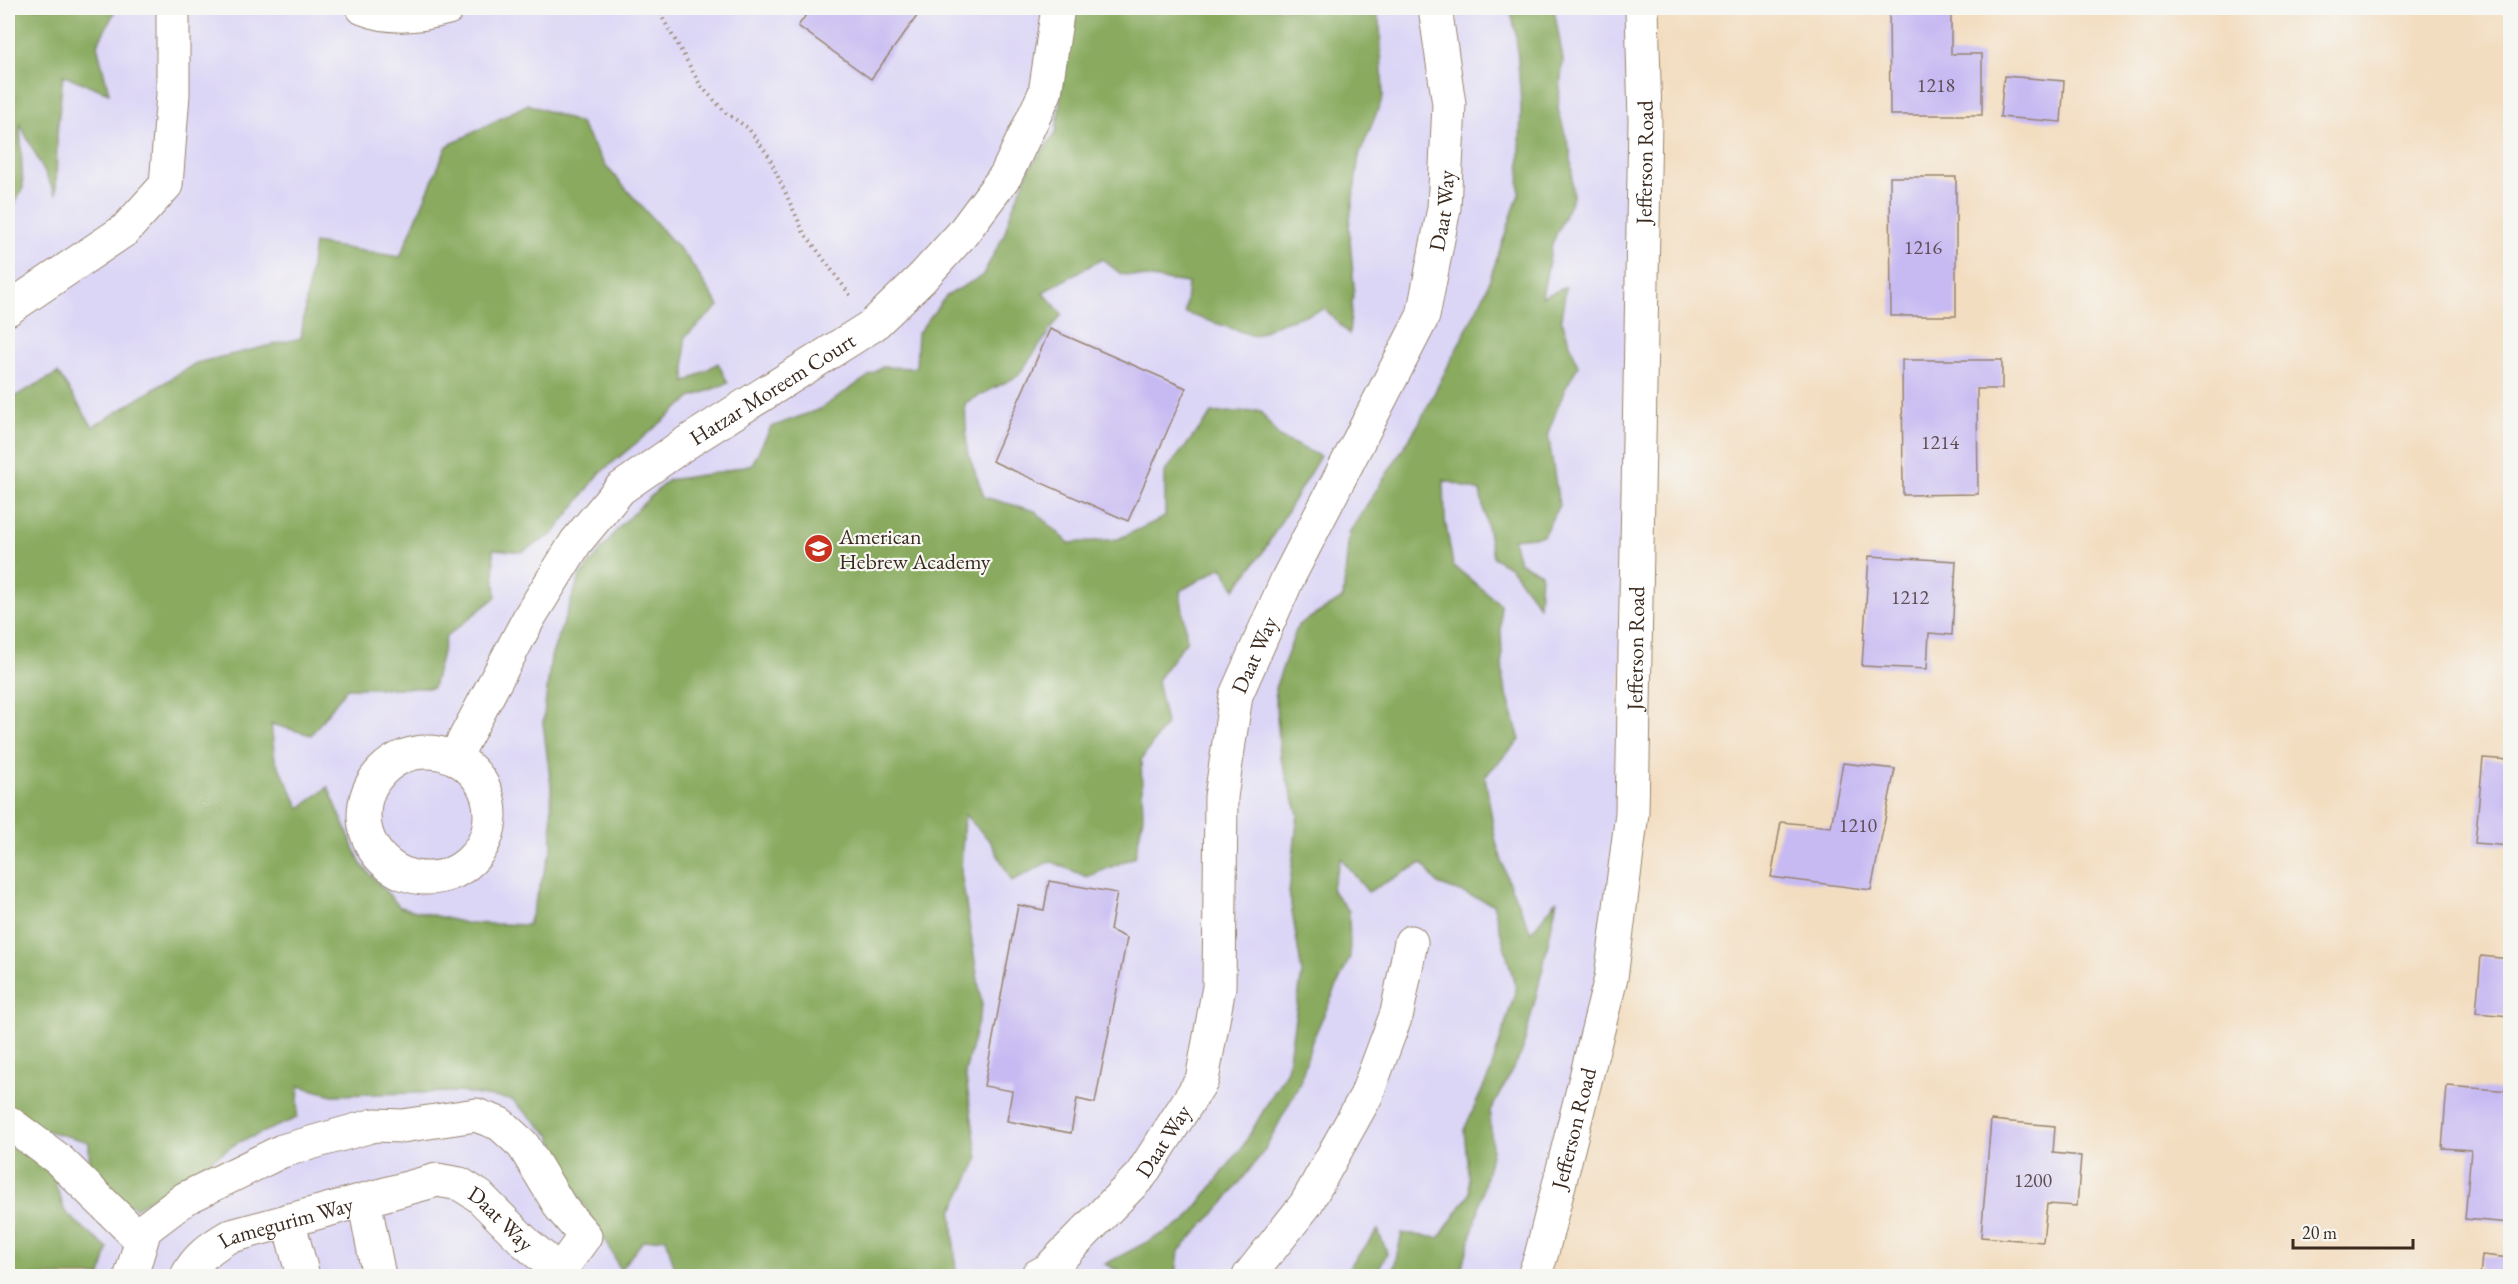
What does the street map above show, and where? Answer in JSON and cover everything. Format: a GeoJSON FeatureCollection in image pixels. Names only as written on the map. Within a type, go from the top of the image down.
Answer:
{"type":"FeatureCollection","features":[{"type":"Feature","properties":{"kind":"street"},"geometry":{"type":"LineString","coordinates":[[8,309],[125,230],[166,185],[173,94],[173,8]]}},
{"type":"Feature","properties":{"kind":"street"},"geometry":{"type":"LineString","coordinates":[[363,8],[376,13],[422,15],[448,8]]}},
{"type":"Feature","properties":{"kind":"street","name":"Hatzar Moreem Court"},"geometry":{"type":"LineString","coordinates":[[455,758],[530,616],[576,542],[620,489],[686,443],[873,325],[922,278],[962,234],[1006,175],[1045,93],[1058,8]]}},
{"type":"Feature","properties":{"kind":"street","name":"Daat Way"},"geometry":{"type":"LineString","coordinates":[[1046,1274],[1141,1175],[1202,1080],[1219,987],[1221,797],[1236,695],[1287,580],[1423,316],[1444,208],[1449,104],[1435,8]]}},
{"type":"Feature","properties":{"kind":"street","name":"Jefferson Road"},"geometry":{"type":"LineString","coordinates":[[1534,1276],[1611,978],[1632,813],[1644,120],[1642,8]]}},
{"type":"Feature","properties":{"kind":"street"},"geometry":{"type":"LineString","coordinates":[[1249,1276],[1306,1204],[1366,1096],[1397,1013],[1411,942]]}},
{"type":"Feature","properties":{"kind":"street"},"geometry":{"type":"LineString","coordinates":[[131,1276],[145,1229],[186,1198],[282,1151],[375,1125],[402,1126],[476,1115],[500,1124],[523,1145],[561,1208],[585,1236],[562,1274]]}},
{"type":"Feature","properties":{"kind":"street"},"geometry":{"type":"LineString","coordinates":[[8,1122],[58,1159],[141,1240]]}},
{"type":"Feature","properties":{"kind":"street","name":"Daat Way"},"geometry":{"type":"LineString","coordinates":[[364,1200],[437,1180],[460,1184],[479,1196],[526,1243],[562,1274]]}},
{"type":"Feature","properties":{"kind":"street"},"geometry":{"type":"LineString","coordinates":[[364,1200],[380,1276]]}},
{"type":"Feature","properties":{"kind":"street","name":"Lamegurim Way"},"geometry":{"type":"LineString","coordinates":[[187,1276],[192,1266],[211,1247],[228,1237],[364,1200]]}},
{"type":"Feature","properties":{"kind":"street"},"geometry":{"type":"LineString","coordinates":[[288,1220],[303,1276]]}},
{"type":"Feature","properties":{"kind":"path"},"geometry":{"type":"LineString","coordinates":[[657,8],[701,86],[726,113],[748,128],[768,156],[803,231],[873,325]]}},
{"type":"Feature","properties":{"kind":"shaded area","name":"American Hebrew Academy"},"geometry":{"type":"Polygon","coordinates":[[[8,8],[1642,8],[1611,978],[1534,1276],[8,1276],[8,8]]]}},
{"type":"Feature","properties":{"kind":"green space"},"geometry":{"type":"Polygon","coordinates":[[[8,8],[111,8],[114,13],[97,45],[109,93],[63,75],[57,134],[56,195],[20,124],[23,188],[8,216],[8,8]]]}},
{"type":"Feature","properties":{"kind":"green space"},"geometry":{"type":"Polygon","coordinates":[[[1072,8],[1375,8],[1380,25],[1383,97],[1359,156],[1349,227],[1354,286],[1349,334],[1325,309],[1280,323],[1254,336],[1185,313],[1188,283],[1121,274],[1102,259],[1043,292],[1062,314],[1018,376],[965,403],[967,450],[984,497],[1035,511],[1069,543],[1118,539],[1165,517],[1165,472],[1212,413],[1260,411],[1279,437],[1320,456],[1263,552],[1235,589],[1222,567],[1180,591],[1187,640],[1157,680],[1166,724],[1141,760],[1143,817],[1135,857],[1087,877],[1050,861],[1012,881],[990,841],[964,814],[961,872],[982,1006],[965,1072],[978,1160],[952,1212],[956,1273],[953,1276],[680,1276],[676,1273],[666,1238],[643,1241],[620,1270],[609,1246],[576,1193],[550,1135],[512,1100],[459,1092],[333,1095],[299,1086],[297,1118],[237,1143],[136,1208],[90,1188],[89,1142],[40,1129],[8,1110],[8,400],[58,373],[93,427],[196,363],[301,338],[314,243],[400,257],[447,146],[528,104],[580,123],[605,165],[689,260],[719,306],[685,337],[685,383],[718,363],[728,383],[692,397],[600,473],[553,534],[522,552],[493,549],[496,597],[446,637],[433,688],[347,688],[311,735],[271,724],[275,759],[300,808],[328,787],[361,864],[400,907],[465,923],[528,925],[552,847],[551,786],[543,723],[551,657],[580,576],[622,524],[668,480],[716,473],[752,464],[771,427],[820,409],[882,367],[916,368],[918,333],[946,296],[982,276],[1004,235],[1030,167],[1056,133],[1072,8]]]}},
{"type":"Feature","properties":{"kind":"green space"},"geometry":{"type":"Polygon","coordinates":[[[1510,8],[1554,8],[1563,60],[1558,109],[1571,154],[1573,197],[1552,244],[1542,297],[1566,287],[1561,318],[1578,366],[1564,391],[1548,433],[1559,505],[1543,536],[1513,539],[1519,562],[1541,573],[1539,606],[1511,568],[1493,557],[1480,491],[1444,480],[1445,520],[1453,565],[1500,604],[1503,681],[1520,740],[1485,776],[1495,838],[1508,881],[1531,932],[1557,900],[1522,1052],[1490,1112],[1492,1150],[1460,1276],[1392,1276],[1402,1233],[1439,1238],[1470,1193],[1464,1130],[1490,1073],[1516,989],[1493,904],[1438,884],[1422,863],[1368,892],[1341,858],[1331,889],[1349,911],[1350,957],[1312,1041],[1300,1083],[1264,1151],[1223,1204],[1179,1251],[1176,1276],[1129,1276],[1105,1264],[1185,1222],[1243,1146],[1287,1070],[1302,973],[1289,892],[1298,814],[1280,756],[1275,688],[1298,625],[1343,598],[1349,533],[1418,425],[1485,293],[1519,194],[1521,104],[1516,34],[1510,8]]]}},
{"type":"Feature","properties":{"kind":"green space"},"geometry":{"type":"Polygon","coordinates":[[[8,1129],[47,1158],[65,1212],[108,1249],[101,1276],[8,1276],[8,1129]]]}},
{"type":"Feature","properties":{"kind":"green space"},"geometry":{"type":"Polygon","coordinates":[[[1378,1230],[1387,1253],[1375,1276],[1345,1276],[1350,1266],[1378,1230]]]}},
{"type":"Feature","properties":{"kind":"building"},"geometry":{"type":"Polygon","coordinates":[[[811,8],[923,8],[871,79],[798,26],[811,8]]]}},
{"type":"Feature","properties":{"kind":"building"},"geometry":{"type":"Polygon","coordinates":[[[1889,8],[1951,8],[1951,54],[1982,54],[1982,115],[1890,115],[1889,8]]]}},
{"type":"Feature","properties":{"kind":"building"},"geometry":{"type":"Polygon","coordinates":[[[2004,76],[2064,81],[2061,122],[2000,117],[2004,76]]]}},
{"type":"Feature","properties":{"kind":"building"},"geometry":{"type":"Polygon","coordinates":[[[1890,177],[1956,177],[1956,316],[1891,316],[1890,177]]]}},
{"type":"Feature","properties":{"kind":"building"},"geometry":{"type":"Polygon","coordinates":[[[1050,329],[1186,388],[1128,521],[992,461],[1050,329]]]}},
{"type":"Feature","properties":{"kind":"building"},"geometry":{"type":"Polygon","coordinates":[[[1902,360],[2002,360],[2002,389],[1977,389],[1978,494],[1903,495],[1902,360]]]}},
{"type":"Feature","properties":{"kind":"building"},"geometry":{"type":"Polygon","coordinates":[[[1869,556],[1956,561],[1952,635],[1929,633],[1927,669],[1862,666],[1869,556]]]}},
{"type":"Feature","properties":{"kind":"building"},"geometry":{"type":"Polygon","coordinates":[[[2483,758],[2510,760],[2510,846],[2475,843],[2483,758]]]}},
{"type":"Feature","properties":{"kind":"building"},"geometry":{"type":"Polygon","coordinates":[[[1843,763],[1895,769],[1871,890],[1771,877],[1781,822],[1831,827],[1843,763]]]}},
{"type":"Feature","properties":{"kind":"building"},"geometry":{"type":"Polygon","coordinates":[[[1049,881],[1117,893],[1110,930],[1127,938],[1095,1103],[1077,1099],[1071,1133],[1007,1121],[1012,1091],[984,1086],[1018,905],[1044,910],[1049,881]]]}},
{"type":"Feature","properties":{"kind":"building"},"geometry":{"type":"Polygon","coordinates":[[[2481,956],[2510,959],[2510,1016],[2476,1013],[2481,956]]]}},
{"type":"Feature","properties":{"kind":"building"},"geometry":{"type":"Polygon","coordinates":[[[2447,1086],[2510,1091],[2510,1223],[2465,1219],[2471,1150],[2442,1148],[2447,1086]]]}},
{"type":"Feature","properties":{"kind":"building"},"geometry":{"type":"Polygon","coordinates":[[[1991,1120],[2055,1126],[2053,1153],[2081,1156],[2077,1206],[2047,1204],[2043,1242],[1981,1237],[1991,1120]]]}},
{"type":"Feature","properties":{"kind":"building"},"geometry":{"type":"Polygon","coordinates":[[[2482,1255],[2510,1258],[2510,1276],[2480,1276],[2482,1255]]]}},
{"type":"Feature","properties":{"kind":"place","name":"American Hebrew Academy"},"geometry":{"type":"Point","coordinates":[818,549]}}]}
